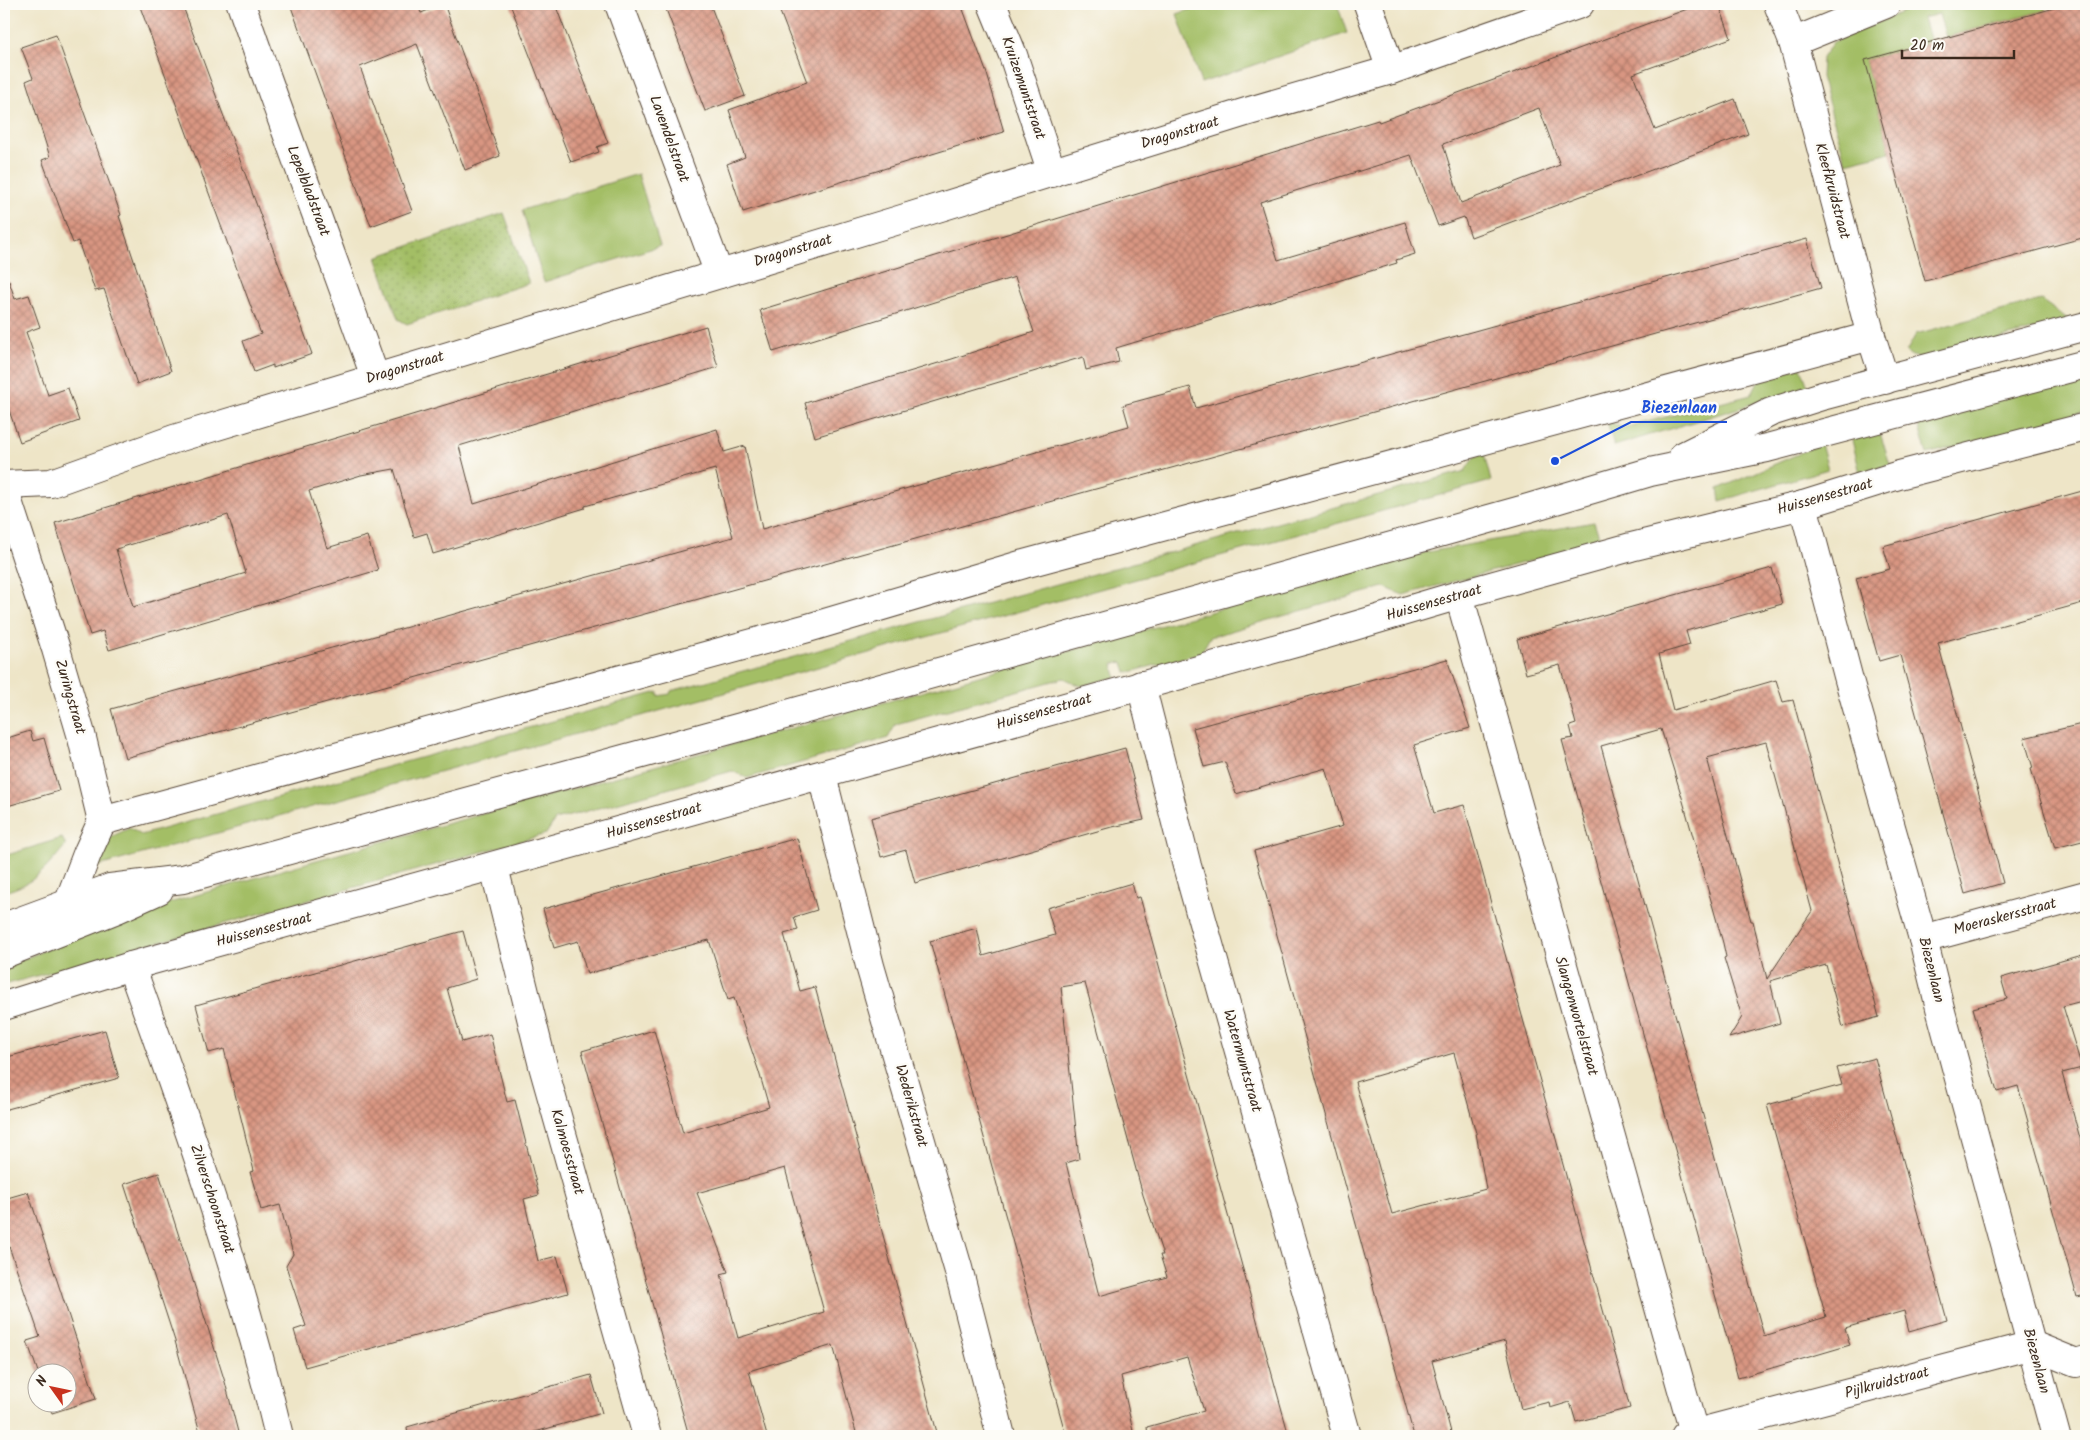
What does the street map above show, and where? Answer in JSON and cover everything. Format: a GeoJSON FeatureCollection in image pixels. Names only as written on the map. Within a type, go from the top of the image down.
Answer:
{"type":"FeatureCollection","features":[{"type":"Feature","properties":{"kind":"street","name":"Lepelbladstraat"},"geometry":{"type":"LineString","coordinates":[[241,4],[282,124],[376,377]]}},
{"type":"Feature","properties":{"kind":"street","name":"Lavendelstraat"},"geometry":{"type":"LineString","coordinates":[[619,4],[719,274]]}},
{"type":"Feature","properties":{"kind":"street","name":"Kruizemuntstraat"},"geometry":{"type":"LineString","coordinates":[[992,4],[1052,173]]}},
{"type":"Feature","properties":{"kind":"street"},"geometry":{"type":"LineString","coordinates":[[1368,4],[1391,70]]}},
{"type":"Feature","properties":{"kind":"street","name":"Dragonstraat"},"geometry":{"type":"LineString","coordinates":[[4,485],[51,483],[174,439],[1052,173],[1246,112],[1391,70],[1580,4]]}},
{"type":"Feature","properties":{"kind":"street","name":"Kleefkruidstraat"},"geometry":{"type":"LineString","coordinates":[[1778,4],[1793,42],[1871,336],[1895,413]]}},
{"type":"Feature","properties":{"kind":"street"},"geometry":{"type":"LineString","coordinates":[[1793,42],[1886,4]]}},
{"type":"Feature","properties":{"kind":"street"},"geometry":{"type":"LineString","coordinates":[[1650,472],[1771,412],[1822,396],[2086,326]]}},
{"type":"Feature","properties":{"kind":"street"},"geometry":{"type":"LineString","coordinates":[[68,904],[102,820],[799,630],[1024,564],[1871,336]]}},
{"type":"Feature","properties":{"kind":"street"},"geometry":{"type":"LineString","coordinates":[[4,927],[110,888],[183,879],[1039,644],[1650,472],[1767,448],[2086,364]]}},
{"type":"Feature","properties":{"kind":"street","name":"Huissensestraat"},"geometry":{"type":"LineString","coordinates":[[4,1006],[132,966],[494,867],[649,821],[822,776],[1631,547],[1803,505],[1899,475],[2086,427]]}},
{"type":"Feature","properties":{"kind":"street","name":"Zuringstraat"},"geometry":{"type":"LineString","coordinates":[[4,489],[56,648],[81,734],[102,820]]}},
{"type":"Feature","properties":{"kind":"street","name":"Biezenlaan"},"geometry":{"type":"LineString","coordinates":[[1803,505],[1849,680],[1924,939],[1941,1012],[2056,1436]]}},
{"type":"Feature","properties":{"kind":"street","name":"Slangenwortelstraat"},"geometry":{"type":"LineString","coordinates":[[1459,595],[1691,1435]]}},
{"type":"Feature","properties":{"kind":"street","name":"Watermuntstraat"},"geometry":{"type":"LineString","coordinates":[[1140,685],[1187,866],[1347,1436]]}},
{"type":"Feature","properties":{"kind":"street","name":"Wederikstraat"},"geometry":{"type":"LineString","coordinates":[[822,776],[870,966],[958,1268],[1000,1436]]}},
{"type":"Feature","properties":{"kind":"street","name":"Kalmoesstraat"},"geometry":{"type":"LineString","coordinates":[[494,867],[543,1066],[647,1436]]}},
{"type":"Feature","properties":{"kind":"street"},"geometry":{"type":"LineString","coordinates":[[4,954],[117,910],[183,879]]}},
{"type":"Feature","properties":{"kind":"street","name":"Moeraskersstraat"},"geometry":{"type":"LineString","coordinates":[[1924,939],[2086,895]]}},
{"type":"Feature","properties":{"kind":"street","name":"Zilverschoonstraat"},"geometry":{"type":"LineString","coordinates":[[132,966],[200,1158],[238,1281],[279,1436]]}},
{"type":"Feature","properties":{"kind":"street"},"geometry":{"type":"LineString","coordinates":[[2032,1345],[2076,1363],[2086,1360]]}},
{"type":"Feature","properties":{"kind":"street","name":"Pijlkruidstraat"},"geometry":{"type":"LineString","coordinates":[[1691,1435],[2032,1345]]}},
{"type":"Feature","properties":{"kind":"green space"},"geometry":{"type":"Polygon","coordinates":[[[1206,4],[1337,4],[1347,33],[1201,83],[1177,14],[1206,4]]]}},
{"type":"Feature","properties":{"kind":"green space"},"geometry":{"type":"Polygon","coordinates":[[[1921,4],[2044,4],[2046,10],[1946,37],[1939,14],[1923,18],[1930,42],[1865,60],[1890,152],[1846,163],[1821,77],[1822,58],[1833,42],[1921,4]]]}},
{"type":"Feature","properties":{"kind":"green space"},"geometry":{"type":"Polygon","coordinates":[[[638,174],[660,246],[544,282],[522,210],[638,174]]]}},
{"type":"Feature","properties":{"kind":"green space"},"geometry":{"type":"Polygon","coordinates":[[[504,213],[529,283],[407,324],[398,319],[376,257],[504,213]]]}},
{"type":"Feature","properties":{"kind":"green space"},"geometry":{"type":"Polygon","coordinates":[[[2041,300],[2069,320],[1924,359],[1912,356],[1906,352],[1916,334],[2041,300]]]}},
{"type":"Feature","properties":{"kind":"green space"},"geometry":{"type":"Polygon","coordinates":[[[1801,367],[1808,387],[1614,446],[1607,421],[1623,428],[1751,395],[1760,378],[1801,367]]]}},
{"type":"Feature","properties":{"kind":"green space"},"geometry":{"type":"Polygon","coordinates":[[[2086,372],[2086,412],[1927,454],[1918,423],[1921,417],[2086,372]]]}},
{"type":"Feature","properties":{"kind":"green space"},"geometry":{"type":"Polygon","coordinates":[[[1876,431],[1881,436],[1890,465],[1860,473],[1852,440],[1876,431]]]}},
{"type":"Feature","properties":{"kind":"green space"},"geometry":{"type":"Polygon","coordinates":[[[1821,444],[1828,469],[1720,501],[1718,489],[1821,444]]]}},
{"type":"Feature","properties":{"kind":"green space"},"geometry":{"type":"Polygon","coordinates":[[[1484,454],[1491,481],[95,867],[106,839],[130,828],[141,835],[658,692],[658,696],[670,694],[671,691],[1465,471],[1474,457],[1484,454]]]}},
{"type":"Feature","properties":{"kind":"green space"},"geometry":{"type":"Polygon","coordinates":[[[1594,522],[1601,542],[1403,595],[1384,587],[1210,637],[1201,653],[1126,673],[1123,662],[1113,664],[1116,677],[1081,686],[1064,678],[896,724],[888,738],[747,778],[732,771],[555,820],[546,834],[4,985],[4,967],[135,913],[313,861],[1422,553],[1594,522]]]}},
{"type":"Feature","properties":{"kind":"green space"},"geometry":{"type":"Polygon","coordinates":[[[62,838],[65,846],[45,869],[23,885],[4,892],[4,856],[62,838]]]}},
{"type":"Feature","properties":{"kind":"building"},"geometry":{"type":"Polygon","coordinates":[[[139,4],[182,4],[312,354],[273,368],[273,365],[254,372],[243,341],[261,334],[139,4]]]}},
{"type":"Feature","properties":{"kind":"building"},"geometry":{"type":"Polygon","coordinates":[[[290,4],[417,4],[421,13],[444,4],[500,156],[465,170],[417,44],[360,67],[412,211],[371,226],[290,4]]]}},
{"type":"Feature","properties":{"kind":"building"},"geometry":{"type":"Polygon","coordinates":[[[510,4],[555,4],[608,143],[597,147],[599,152],[571,162],[510,4]]]}},
{"type":"Feature","properties":{"kind":"building"},"geometry":{"type":"Polygon","coordinates":[[[664,4],[710,4],[745,96],[705,111],[664,4]]]}},
{"type":"Feature","properties":{"kind":"building"},"geometry":{"type":"Polygon","coordinates":[[[777,4],[961,4],[987,74],[1004,132],[743,212],[727,164],[745,157],[729,110],[807,82],[777,4]]]}},
{"type":"Feature","properties":{"kind":"building"},"geometry":{"type":"Polygon","coordinates":[[[1701,4],[1719,4],[1731,38],[1633,74],[1655,130],[1735,99],[1748,134],[1471,237],[1464,217],[1438,226],[1411,155],[1260,202],[1278,260],[1405,222],[1415,254],[1396,260],[1397,263],[1116,348],[1119,362],[1086,370],[1083,357],[815,437],[805,403],[952,359],[1034,332],[1015,277],[773,352],[760,310],[1378,120],[1379,122],[1701,4]],[[1539,108],[1443,144],[1461,203],[1560,165],[1539,108]]]}},
{"type":"Feature","properties":{"kind":"building"},"geometry":{"type":"Polygon","coordinates":[[[2069,4],[2086,4],[2086,237],[1925,281],[1865,60],[2069,4]]]}},
{"type":"Feature","properties":{"kind":"building"},"geometry":{"type":"Polygon","coordinates":[[[56,35],[121,215],[119,216],[171,371],[137,384],[104,289],[95,291],[78,241],[73,243],[42,160],[50,157],[26,81],[33,78],[21,47],[56,35]]]}},
{"type":"Feature","properties":{"kind":"building"},"geometry":{"type":"Polygon","coordinates":[[[1807,239],[1821,288],[125,758],[111,709],[733,537],[715,469],[585,506],[585,508],[433,554],[427,533],[414,537],[394,469],[361,475],[309,491],[327,548],[367,536],[378,570],[109,650],[103,631],[90,635],[55,523],[706,326],[718,367],[459,446],[474,504],[717,429],[724,452],[745,446],[762,529],[1129,426],[1123,405],[1190,387],[1196,408],[1807,239]],[[228,515],[116,549],[133,607],[246,573],[228,515]]]}},
{"type":"Feature","properties":{"kind":"building"},"geometry":{"type":"Polygon","coordinates":[[[9,281],[15,299],[29,295],[40,327],[26,332],[48,395],[68,388],[79,421],[20,442],[4,396],[4,282],[9,281]]]}},
{"type":"Feature","properties":{"kind":"building"},"geometry":{"type":"Polygon","coordinates":[[[2086,490],[2086,602],[1938,643],[2003,883],[1965,894],[1900,655],[1879,661],[1856,578],[1890,569],[1883,546],[2086,490]]]}},
{"type":"Feature","properties":{"kind":"building"},"geometry":{"type":"Polygon","coordinates":[[[1772,568],[1782,604],[1686,631],[1690,645],[1659,654],[1673,710],[1776,680],[1783,702],[1793,700],[1879,1017],[1843,1027],[1826,965],[1770,981],[1780,1023],[1729,1038],[1742,1017],[1724,958],[1726,957],[1723,943],[1661,729],[1601,746],[1764,1336],[1826,1317],[1767,1105],[1842,1085],[1837,1068],[1875,1058],[1947,1320],[1909,1331],[1904,1311],[1845,1328],[1850,1345],[1738,1378],[1562,740],[1573,738],[1570,726],[1576,724],[1560,665],[1526,674],[1517,639],[1772,568]],[[1766,742],[1707,758],[1751,921],[1753,921],[1767,979],[1812,911],[1766,742]]]}},
{"type":"Feature","properties":{"kind":"building"},"geometry":{"type":"Polygon","coordinates":[[[1447,659],[1470,728],[1414,745],[1434,813],[1464,805],[1630,1408],[1576,1422],[1570,1402],[1550,1408],[1549,1402],[1521,1409],[1505,1341],[1432,1361],[1452,1436],[1414,1436],[1254,851],[1343,826],[1326,768],[1236,794],[1225,762],[1204,767],[1193,728],[1447,659]],[[1454,1053],[1355,1082],[1392,1214],[1486,1189],[1476,1133],[1454,1053]]]}},
{"type":"Feature","properties":{"kind":"building"},"geometry":{"type":"Polygon","coordinates":[[[2086,723],[2086,840],[2055,848],[2031,769],[2033,768],[2024,738],[2086,723]]]}},
{"type":"Feature","properties":{"kind":"building"},"geometry":{"type":"Polygon","coordinates":[[[30,731],[33,741],[44,738],[59,791],[4,807],[4,739],[30,731]]]}},
{"type":"Feature","properties":{"kind":"building"},"geometry":{"type":"Polygon","coordinates":[[[1125,748],[1144,820],[1108,828],[915,883],[906,850],[881,857],[871,818],[1125,748]]]}},
{"type":"Feature","properties":{"kind":"building"},"geometry":{"type":"Polygon","coordinates":[[[797,838],[817,910],[794,917],[798,930],[784,934],[800,991],[815,987],[938,1436],[857,1436],[833,1345],[749,1371],[767,1436],[689,1436],[582,1051],[654,1030],[683,1133],[769,1107],[734,998],[728,1000],[709,940],[587,974],[578,941],[554,948],[543,909],[797,838]],[[785,1168],[697,1193],[728,1272],[721,1274],[738,1338],[824,1312],[785,1168]]]}},
{"type":"Feature","properties":{"kind":"building"},"geometry":{"type":"Polygon","coordinates":[[[1132,883],[1136,898],[1140,897],[1289,1436],[1148,1436],[1147,1427],[1204,1411],[1187,1357],[1121,1376],[1134,1436],[1066,1436],[930,941],[977,928],[983,956],[1055,935],[1047,908],[1132,883]],[[1085,983],[1061,987],[1079,1159],[1066,1163],[1099,1296],[1167,1277],[1160,1255],[1163,1255],[1143,1195],[1085,983]]]}},
{"type":"Feature","properties":{"kind":"building"},"geometry":{"type":"Polygon","coordinates":[[[463,931],[476,979],[447,988],[462,1042],[490,1034],[507,1102],[515,1100],[539,1195],[524,1199],[538,1261],[557,1256],[568,1293],[305,1367],[294,1330],[306,1326],[286,1266],[293,1254],[280,1205],[261,1210],[250,1172],[254,1171],[224,1049],[209,1053],[196,1005],[463,931]]]}},
{"type":"Feature","properties":{"kind":"building"},"geometry":{"type":"Polygon","coordinates":[[[2086,954],[2086,1000],[2063,1006],[2082,1068],[2062,1073],[2086,1160],[2086,1295],[2077,1297],[2018,1086],[1997,1092],[1973,1008],[2007,999],[2001,978],[2086,954]]]}},
{"type":"Feature","properties":{"kind":"building"},"geometry":{"type":"Polygon","coordinates":[[[105,1030],[119,1078],[4,1110],[4,1058],[105,1030]]]}},
{"type":"Feature","properties":{"kind":"building"},"geometry":{"type":"Polygon","coordinates":[[[159,1173],[225,1382],[239,1436],[201,1436],[175,1341],[124,1184],[159,1173]]]}},
{"type":"Feature","properties":{"kind":"building"},"geometry":{"type":"Polygon","coordinates":[[[28,1192],[96,1399],[78,1405],[78,1362],[34,1362],[27,1341],[40,1337],[4,1232],[4,1199],[28,1192]]]}},
{"type":"Feature","properties":{"kind":"building"},"geometry":{"type":"Polygon","coordinates":[[[591,1375],[602,1413],[521,1436],[408,1436],[407,1427],[591,1375]]]}},
{"type":"Feature","properties":{"kind":"place","name":"Biezenlaan"},"geometry":{"type":"Point","coordinates":[1555,461]}}]}
